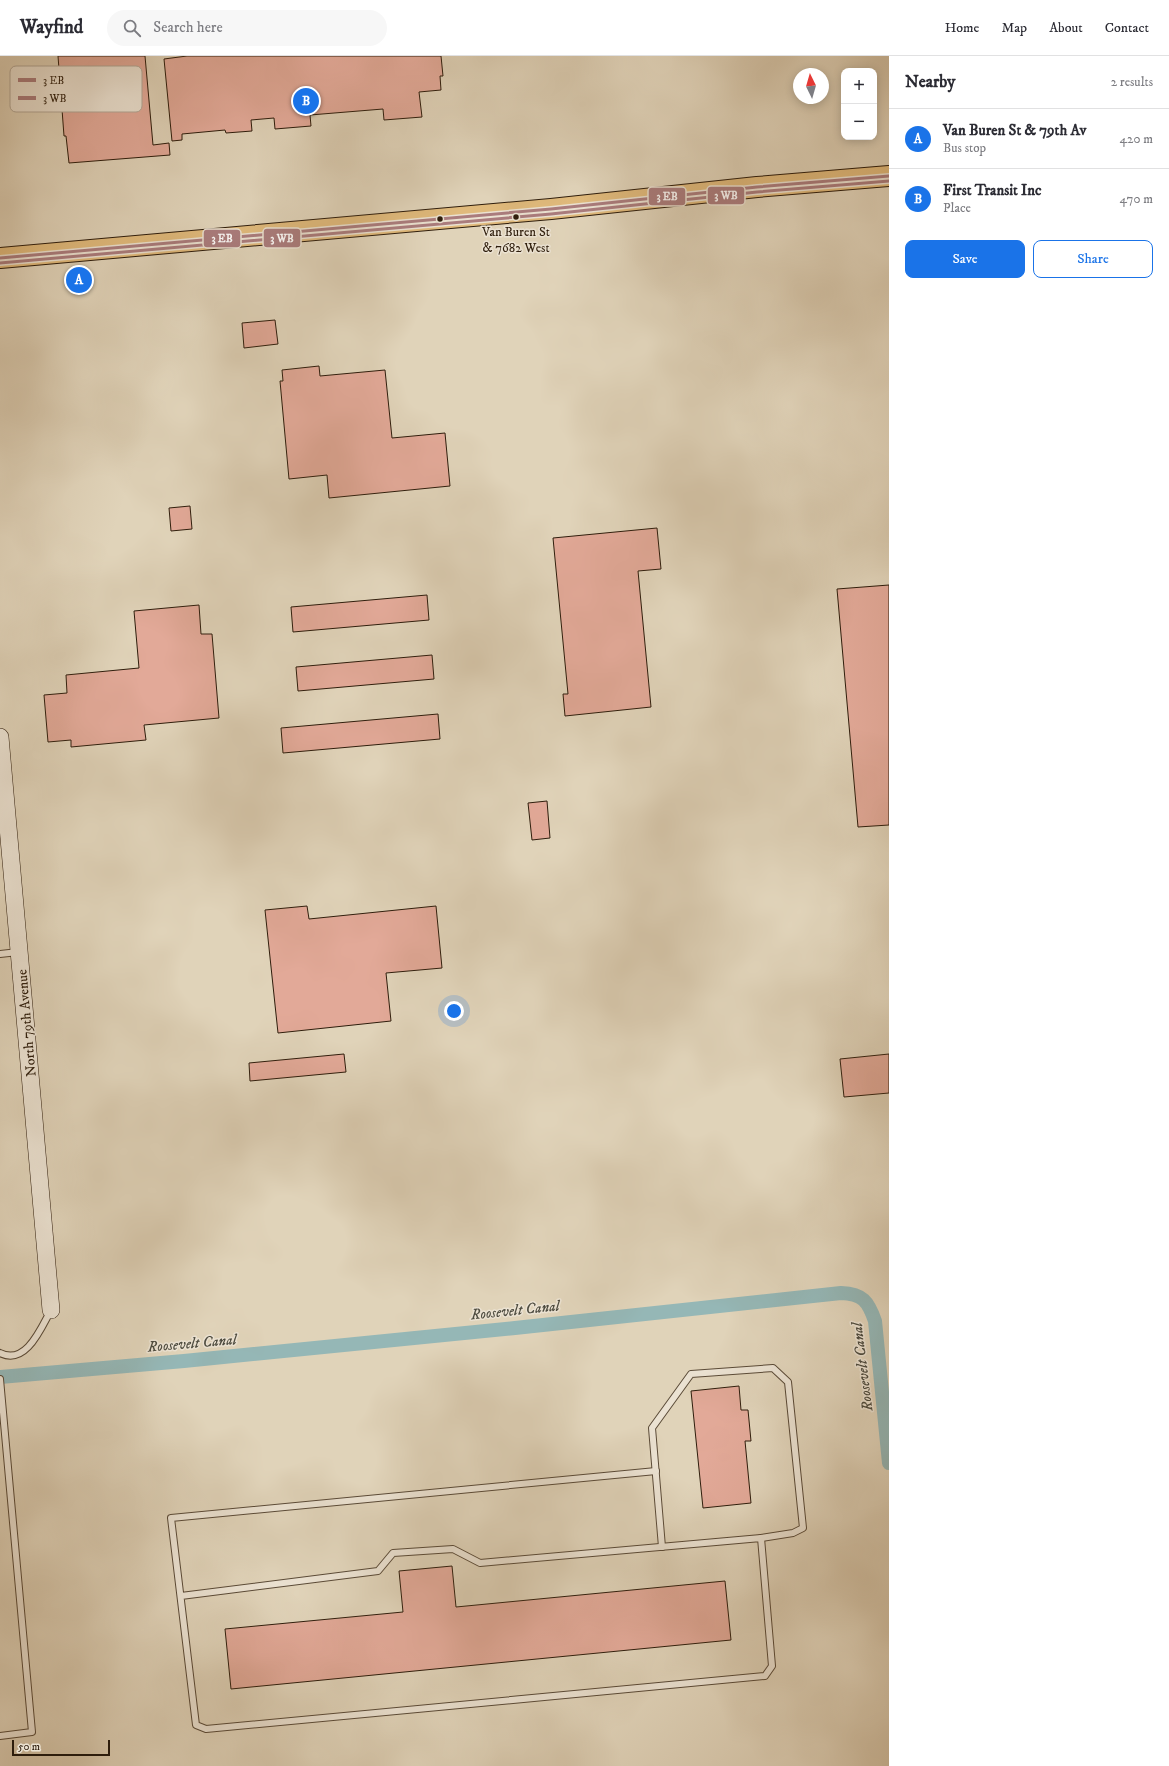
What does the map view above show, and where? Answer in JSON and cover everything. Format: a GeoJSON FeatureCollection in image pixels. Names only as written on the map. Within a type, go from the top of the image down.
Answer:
{"type":"FeatureCollection","features":[{"type":"Feature","properties":{"kind":"main road"},"geometry":{"type":"LineString","coordinates":[[0,258],[551,210],[756,187],[889,176]]}},
{"type":"Feature","properties":{"kind":"street","name":"North 79th Avenue"},"geometry":{"type":"LineString","coordinates":[[0,737],[51,1310]]}},
{"type":"Feature","properties":{"kind":"lane"},"geometry":{"type":"LineString","coordinates":[[0,954],[20,952]]}},
{"type":"Feature","properties":{"kind":"lane"},"geometry":{"type":"LineString","coordinates":[[0,1353],[5,1356],[20,1353],[33,1344],[51,1310]]}},
{"type":"Feature","properties":{"kind":"lane"},"geometry":{"type":"LineString","coordinates":[[181,1596],[378,1571],[393,1553],[453,1549],[480,1563],[662,1547],[760,1538],[793,1533],[803,1528],[788,1382],[773,1368],[691,1374],[652,1428],[662,1547]]}},
{"type":"Feature","properties":{"kind":"lane"},"geometry":{"type":"LineString","coordinates":[[0,1382],[2,1431],[32,1732],[0,1736]]}},
{"type":"Feature","properties":{"kind":"lane"},"geometry":{"type":"LineString","coordinates":[[656,1471],[171,1518],[196,1725],[206,1728],[765,1676],[772,1666],[760,1538]]}},
{"type":"Feature","properties":{"kind":"building"},"geometry":{"type":"Polygon","coordinates":[[[58,56],[145,56],[153,145],[169,143],[170,155],[69,163],[66,136],[64,136],[62,112],[142,112],[142,66],[59,66],[58,56]]]}},
{"type":"Feature","properties":{"kind":"building"},"geometry":{"type":"Polygon","coordinates":[[[187,56],[441,56],[443,76],[440,76],[441,90],[419,92],[422,117],[384,120],[383,109],[310,115],[311,126],[275,129],[274,118],[251,120],[252,131],[226,133],[225,130],[182,134],[182,140],[172,141],[164,59],[187,56]]]}},
{"type":"Feature","properties":{"kind":"building"},"geometry":{"type":"Polygon","coordinates":[[[275,320],[278,344],[244,348],[242,323],[275,320]]]}},
{"type":"Feature","properties":{"kind":"building"},"geometry":{"type":"Polygon","coordinates":[[[319,366],[320,376],[385,370],[392,438],[445,433],[450,486],[329,498],[327,475],[289,479],[280,381],[283,381],[282,370],[319,366]]]}},
{"type":"Feature","properties":{"kind":"building"},"geometry":{"type":"Polygon","coordinates":[[[190,506],[192,529],[171,531],[169,508],[190,506]]]}},
{"type":"Feature","properties":{"kind":"building"},"geometry":{"type":"Polygon","coordinates":[[[657,528],[661,569],[638,571],[651,707],[565,716],[563,694],[568,694],[553,538],[657,528]]]}},
{"type":"Feature","properties":{"kind":"building"},"geometry":{"type":"Polygon","coordinates":[[[889,585],[889,825],[858,827],[837,589],[889,585]]]}},
{"type":"Feature","properties":{"kind":"building"},"geometry":{"type":"Polygon","coordinates":[[[427,595],[429,620],[293,632],[291,607],[427,595]]]}},
{"type":"Feature","properties":{"kind":"building"},"geometry":{"type":"Polygon","coordinates":[[[199,605],[201,634],[212,634],[219,718],[144,725],[146,740],[71,747],[71,740],[48,742],[44,695],[67,693],[66,675],[139,668],[134,611],[199,605]]]}},
{"type":"Feature","properties":{"kind":"building"},"geometry":{"type":"Polygon","coordinates":[[[432,655],[434,679],[298,691],[296,667],[432,655]]]}},
{"type":"Feature","properties":{"kind":"building"},"geometry":{"type":"Polygon","coordinates":[[[438,714],[440,739],[283,753],[281,728],[438,714]]]}},
{"type":"Feature","properties":{"kind":"building"},"geometry":{"type":"Polygon","coordinates":[[[547,801],[550,838],[532,840],[528,803],[547,801]]]}},
{"type":"Feature","properties":{"kind":"building"},"geometry":{"type":"Polygon","coordinates":[[[307,906],[309,919],[436,906],[442,968],[386,973],[391,1021],[278,1033],[265,910],[307,906]]]}},
{"type":"Feature","properties":{"kind":"building"},"geometry":{"type":"Polygon","coordinates":[[[344,1054],[346,1072],[250,1081],[249,1063],[344,1054]]]}},
{"type":"Feature","properties":{"kind":"building"},"geometry":{"type":"Polygon","coordinates":[[[889,1054],[889,1093],[844,1097],[840,1059],[889,1054]]]}},
{"type":"Feature","properties":{"kind":"building"},"geometry":{"type":"Polygon","coordinates":[[[739,1386],[741,1410],[748,1410],[751,1441],[745,1441],[751,1503],[703,1508],[691,1391],[739,1386]]]}},
{"type":"Feature","properties":{"kind":"building"},"geometry":{"type":"Polygon","coordinates":[[[452,1566],[456,1607],[725,1581],[731,1640],[231,1689],[225,1629],[403,1612],[399,1571],[452,1566]]]}},
{"type":"Feature","properties":{"kind":"waterway","name":"Roosevelt Canal"},"geometry":{"type":"LineString","coordinates":[[0,1377],[184,1361],[515,1328],[841,1293],[855,1295],[864,1300],[870,1308],[875,1321],[889,1463]]}},
{"type":"Feature","properties":{"kind":"transit line"},"geometry":{"type":"LineString","coordinates":[[0,258],[551,209],[757,187],[889,176]]}},
{"type":"Feature","properties":{"kind":"transit line"},"geometry":{"type":"LineString","coordinates":[[0,263],[551,214],[757,192],[889,181]]}},
{"type":"Feature","properties":{"kind":"place","name":"First Transit Inc"},"geometry":{"type":"Point","coordinates":[306,101]}},
{"type":"Feature","properties":{"kind":"place","name":"Van Buren St & 7682 West"},"geometry":{"type":"Point","coordinates":[516,217]}},
{"type":"Feature","properties":{"kind":"place","name":"Van Buren St & 79th Av"},"geometry":{"type":"Point","coordinates":[79,280]}}]}
